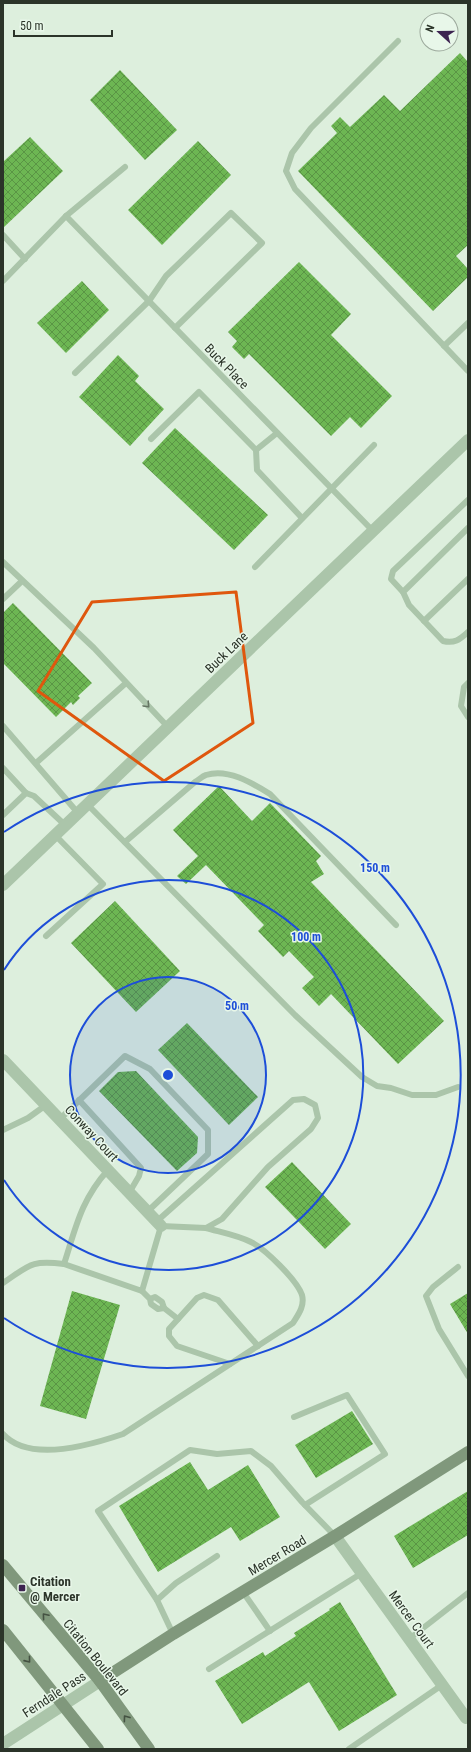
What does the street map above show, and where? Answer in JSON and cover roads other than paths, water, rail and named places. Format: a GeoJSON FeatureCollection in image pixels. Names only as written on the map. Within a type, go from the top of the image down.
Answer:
{"type":"FeatureCollection","features":[{"type":"Feature","properties":{"kind":"street","name":"Buck Lane"},"geometry":{"type":"LineString","coordinates":[[3,885],[468,440]]}},
{"type":"Feature","properties":{"kind":"street","name":"Conway Court"},"geometry":{"type":"LineString","coordinates":[[3,1060],[158,1224]]}},
{"type":"Feature","properties":{"kind":"street","name":"Mercer Road"},"geometry":{"type":"LineString","coordinates":[[100,1682],[174,1634],[335,1536],[468,1452]]}},
{"type":"Feature","properties":{"kind":"street","name":"Mercer Court"},"geometry":{"type":"LineString","coordinates":[[335,1536],[467,1720]]}},
{"type":"Feature","properties":{"kind":"street","name":"Citation Boulevard"},"geometry":{"type":"LineString","coordinates":[[3,1565],[100,1682],[149,1749]]}},
{"type":"Feature","properties":{"kind":"street"},"geometry":{"type":"LineString","coordinates":[[3,1630],[64,1704],[98,1749]]}},
{"type":"Feature","properties":{"kind":"street","name":"Ferndale Pass"},"geometry":{"type":"LineString","coordinates":[[3,1744],[100,1682]]}},
{"type":"Feature","properties":{"kind":"lane"},"geometry":{"type":"LineString","coordinates":[[398,41],[310,128],[292,153],[286,171],[295,189],[468,371]]}},
{"type":"Feature","properties":{"kind":"lane"},"geometry":{"type":"LineString","coordinates":[[3,281],[66,216],[125,167]]}},
{"type":"Feature","properties":{"kind":"lane"},"geometry":{"type":"LineString","coordinates":[[75,374],[149,301],[166,276],[231,213],[262,243],[175,328]]}},
{"type":"Feature","properties":{"kind":"lane","name":"Buck Place"},"geometry":{"type":"LineString","coordinates":[[66,216],[373,531]]}},
{"type":"Feature","properties":{"kind":"lane"},"geometry":{"type":"LineString","coordinates":[[3,236],[25,258]]}},
{"type":"Feature","properties":{"kind":"lane"},"geometry":{"type":"LineString","coordinates":[[444,346],[468,323]]}},
{"type":"Feature","properties":{"kind":"lane"},"geometry":{"type":"LineString","coordinates":[[151,439],[199,392],[256,450],[257,470],[302,518]]}},
{"type":"Feature","properties":{"kind":"lane"},"geometry":{"type":"LineString","coordinates":[[256,450],[277,432]]}},
{"type":"Feature","properties":{"kind":"lane"},"geometry":{"type":"LineString","coordinates":[[255,567],[331,488],[374,446]]}},
{"type":"Feature","properties":{"kind":"lane"},"geometry":{"type":"LineString","coordinates":[[468,500],[393,572],[391,579],[403,592],[409,605],[443,640],[450,643],[459,640],[468,632]]}},
{"type":"Feature","properties":{"kind":"lane"},"geometry":{"type":"LineString","coordinates":[[403,592],[468,528]]}},
{"type":"Feature","properties":{"kind":"lane"},"geometry":{"type":"LineString","coordinates":[[3,562],[94,648],[168,727]]}},
{"type":"Feature","properties":{"kind":"lane"},"geometry":{"type":"LineString","coordinates":[[424,621],[468,579]]}},
{"type":"Feature","properties":{"kind":"lane"},"geometry":{"type":"LineString","coordinates":[[3,599],[22,580]]}},
{"type":"Feature","properties":{"kind":"lane"},"geometry":{"type":"LineString","coordinates":[[36,763],[126,683]]}},
{"type":"Feature","properties":{"kind":"lane"},"geometry":{"type":"LineString","coordinates":[[468,683],[464,687],[460,706],[468,717]]}},
{"type":"Feature","properties":{"kind":"lane"},"geometry":{"type":"LineString","coordinates":[[3,726],[78,813]]}},
{"type":"Feature","properties":{"kind":"lane"},"geometry":{"type":"LineString","coordinates":[[3,768],[26,793],[34,796],[65,825]]}},
{"type":"Feature","properties":{"kind":"lane"},"geometry":{"type":"LineString","coordinates":[[125,842],[205,775],[219,774],[234,776],[270,794],[396,926]]}},
{"type":"Feature","properties":{"kind":"lane"},"geometry":{"type":"LineString","coordinates":[[3,815],[26,793]]}},
{"type":"Feature","properties":{"kind":"lane"},"geometry":{"type":"LineString","coordinates":[[87,804],[295,1015],[362,1077],[377,1086],[391,1088],[412,1095],[436,1095],[458,1087]]}},
{"type":"Feature","properties":{"kind":"lane"},"geometry":{"type":"LineString","coordinates":[[46,936],[102,884],[55,835]]}},
{"type":"Feature","properties":{"kind":"lane"},"geometry":{"type":"LineString","coordinates":[[60,1120],[125,1056],[150,1069],[208,1130],[208,1154],[147,1212]]}},
{"type":"Feature","properties":{"kind":"lane"},"geometry":{"type":"LineString","coordinates":[[142,1291],[158,1224],[293,1100],[304,1099],[315,1105],[318,1118],[311,1129],[268,1167],[222,1219],[206,1228]]}},
{"type":"Feature","properties":{"kind":"lane"},"geometry":{"type":"LineString","coordinates":[[79,1100],[141,1168],[140,1176],[129,1193]]}},
{"type":"Feature","properties":{"kind":"lane"},"geometry":{"type":"LineString","coordinates":[[3,1130],[28,1118],[46,1105]]}},
{"type":"Feature","properties":{"kind":"lane"},"geometry":{"type":"LineString","coordinates":[[64,1264],[82,1208],[94,1185],[108,1170]]}},
{"type":"Feature","properties":{"kind":"lane"},"geometry":{"type":"LineString","coordinates":[[3,1434],[17,1445],[35,1449],[68,1448],[100,1441],[122,1434],[293,1323],[302,1309],[302,1295],[292,1280],[269,1254],[251,1242],[206,1228],[158,1224]]}},
{"type":"Feature","properties":{"kind":"lane"},"geometry":{"type":"LineString","coordinates":[[3,1283],[30,1264],[47,1262],[64,1264],[142,1291],[150,1299],[151,1304],[158,1309],[164,1308],[178,1318]]}},
{"type":"Feature","properties":{"kind":"lane"},"geometry":{"type":"LineString","coordinates":[[458,1267],[433,1286],[426,1296],[439,1329],[468,1376]]}},
{"type":"Feature","properties":{"kind":"lane"},"geometry":{"type":"LineString","coordinates":[[230,1364],[189,1351],[172,1342],[169,1336],[170,1329],[178,1318],[197,1298],[204,1295],[218,1300],[258,1346]]}},
{"type":"Feature","properties":{"kind":"lane"},"geometry":{"type":"LineString","coordinates":[[294,1417],[347,1396],[385,1454],[305,1505]]}},
{"type":"Feature","properties":{"kind":"lane"},"geometry":{"type":"LineString","coordinates":[[174,1634],[157,1600],[98,1511],[190,1450],[217,1454],[251,1451],[271,1466],[305,1505],[335,1536]]}},
{"type":"Feature","properties":{"kind":"lane"},"geometry":{"type":"LineString","coordinates":[[157,1600],[176,1583],[217,1556]]}},
{"type":"Feature","properties":{"kind":"lane"},"geometry":{"type":"LineString","coordinates":[[209,1669],[362,1573]]}},
{"type":"Feature","properties":{"kind":"lane"},"geometry":{"type":"LineString","coordinates":[[243,1592],[270,1631]]}},
{"type":"Feature","properties":{"kind":"lane"},"geometry":{"type":"LineString","coordinates":[[409,1639],[468,1593]]}},
{"type":"Feature","properties":{"kind":"lane"},"geometry":{"type":"LineString","coordinates":[[349,1749],[442,1685]]}},
{"type":"Feature","properties":{"kind":"place","name":"Citation @ Mercer"},"geometry":{"type":"Point","coordinates":[22,1588]}}]}
